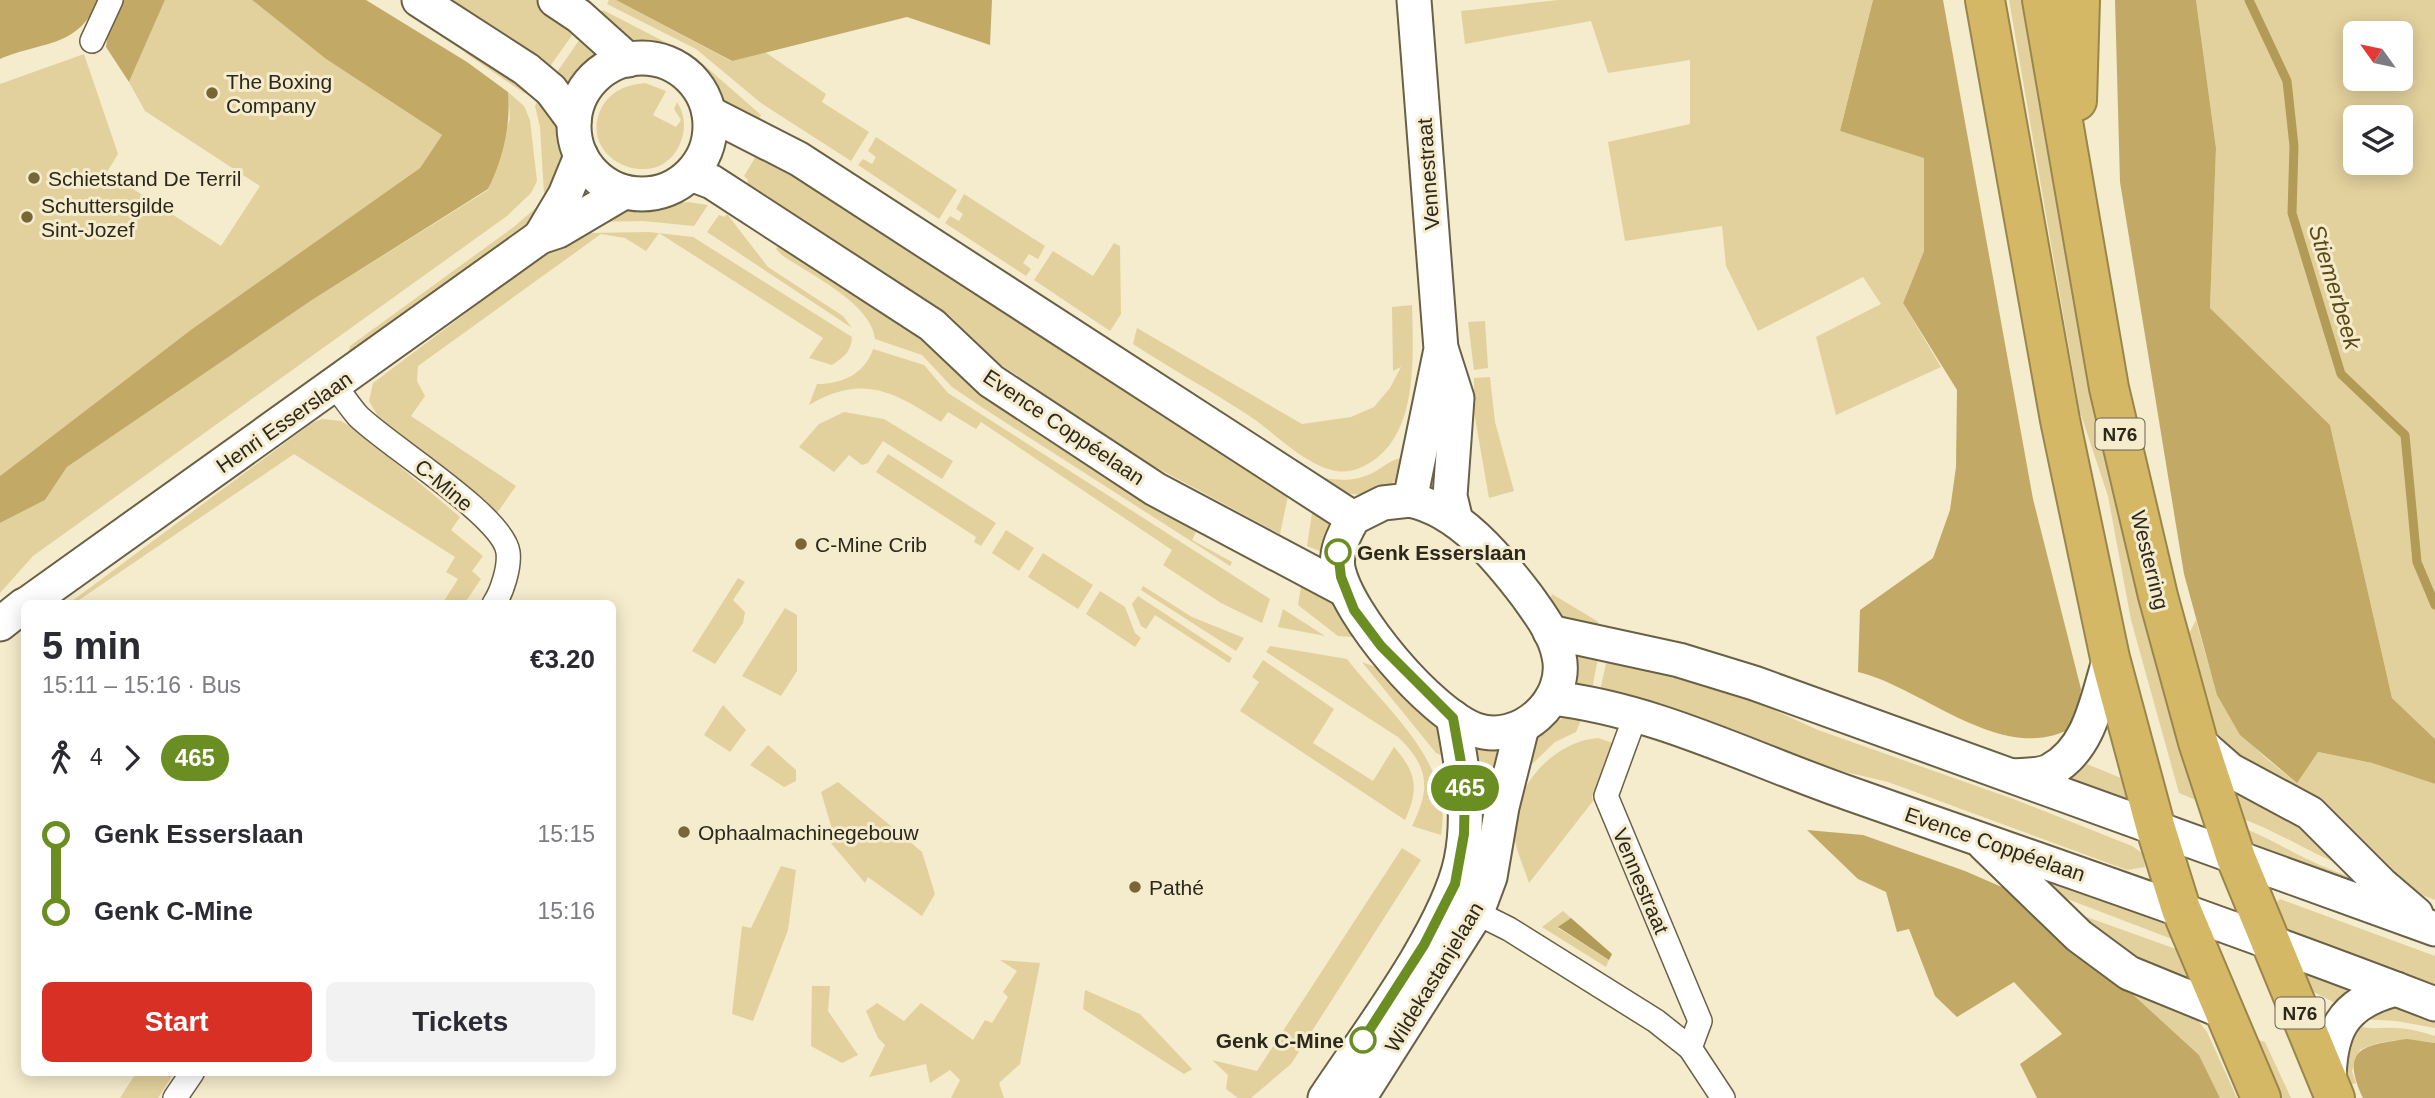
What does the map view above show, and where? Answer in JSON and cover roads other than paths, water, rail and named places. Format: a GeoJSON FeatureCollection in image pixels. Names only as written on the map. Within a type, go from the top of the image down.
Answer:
{"type":"FeatureCollection","features":[{"type":"Feature","properties":{"kind":"highway","name":"N76"},"geometry":{"type":"LineString","coordinates":[[1985,0],[2060,420],[2110,658],[2156,829],[2181,909],[2261,1098]]}},
{"type":"Feature","properties":{"kind":"highway","name":"Westerring"},"geometry":{"type":"LineString","coordinates":[[2042,0],[2075,177],[2109,388],[2158,596],[2198,743],[2236,858],[2332,1091]]}},
{"type":"Feature","properties":{"kind":"highway"},"geometry":{"type":"LineString","coordinates":[[2075,177],[2080,0]]}},
{"type":"Feature","properties":{"kind":"street"},"geometry":{"type":"LineString","coordinates":[[92,41],[111,0]]}},
{"type":"Feature","properties":{"kind":"street"},"geometry":{"type":"LineString","coordinates":[[419,0],[526,69],[551,90],[574,121]]}},
{"type":"Feature","properties":{"kind":"street"},"geometry":{"type":"LineString","coordinates":[[555,0],[579,16],[628,60]]}},
{"type":"Feature","properties":{"kind":"street","name":"Vennestraat"},"geometry":{"type":"LineString","coordinates":[[1414,0],[1441,349],[1457,398],[1450,496],[1456,521]]}},
{"type":"Feature","properties":{"kind":"street"},"geometry":{"type":"LineString","coordinates":[[628,60],[659,60],[686,74],[697,85],[709,113],[708,146],[691,174],[660,193],[624,192],[606,184],[591,172],[581,156],[574,121],[579,100],[591,81],[608,68],[628,60]]}},
{"type":"Feature","properties":{"kind":"street"},"geometry":{"type":"LineString","coordinates":[[709,113],[799,159],[1353,517]]}},
{"type":"Feature","properties":{"kind":"street","name":"Henri Esserslaan"},"geometry":{"type":"LineString","coordinates":[[540,237],[565,195],[581,156]]}},
{"type":"Feature","properties":{"kind":"street","name":"Evence Coppéelaan"},"geometry":{"type":"LineString","coordinates":[[691,174],[712,182],[863,278],[932,325],[991,381],[1155,489],[1345,590]]}},
{"type":"Feature","properties":{"kind":"street","name":"Henri Esserslaan"},"geometry":{"type":"LineString","coordinates":[[33,600],[540,237],[558,231],[624,192]]}},
{"type":"Feature","properties":{"kind":"street","name":"Vennestraat"},"geometry":{"type":"LineString","coordinates":[[1410,500],[1441,349]]}},
{"type":"Feature","properties":{"kind":"street","name":"C-Mine"},"geometry":{"type":"LineString","coordinates":[[335,386],[358,416],[468,504],[498,534],[508,552],[496,600]]}},
{"type":"Feature","properties":{"kind":"street"},"geometry":{"type":"LineString","coordinates":[[1410,500],[1424,503],[1456,521],[1504,569],[1533,604],[1550,632],[1560,657],[1561,671],[1552,698],[1543,710],[1522,727],[1490,733],[1476,730],[1453,718],[1381,646],[1354,610],[1338,566],[1338,552],[1353,517],[1383,503],[1410,500]]}},
{"type":"Feature","properties":{"kind":"street","name":"Henri Esserslaan"},"geometry":{"type":"LineString","coordinates":[[0,624],[21,609]]}},
{"type":"Feature","properties":{"kind":"street"},"geometry":{"type":"LineString","coordinates":[[1550,632],[1679,660],[1754,683],[2435,928]]}},
{"type":"Feature","properties":{"kind":"street"},"geometry":{"type":"LineString","coordinates":[[2011,776],[2049,772],[2073,753],[2089,728],[2110,658]]}},
{"type":"Feature","properties":{"kind":"street","name":"Evence Coppéelaan"},"geometry":{"type":"LineString","coordinates":[[1552,698],[1593,703],[1636,714],[1845,792],[2270,941],[2435,1004]]}},
{"type":"Feature","properties":{"kind":"street","name":"Vennestraat"},"geometry":{"type":"LineString","coordinates":[[1636,714],[1606,796],[1700,1021],[1690,1048]]}},
{"type":"Feature","properties":{"kind":"street","name":"Wildekastanjelaan"},"geometry":{"type":"LineString","coordinates":[[1359,1098],[1462,906],[1461,859],[1465,785],[1453,718]]}},
{"type":"Feature","properties":{"kind":"street","name":"Wildekastanjelaan"},"geometry":{"type":"LineString","coordinates":[[1325,1098],[1424,945],[1490,877],[1502,807],[1522,727]]}},
{"type":"Feature","properties":{"kind":"street"},"geometry":{"type":"LineString","coordinates":[[2198,743],[2230,770],[2310,813],[2397,900],[2435,928]]}},
{"type":"Feature","properties":{"kind":"street"},"geometry":{"type":"LineString","coordinates":[[1978,837],[2079,936],[2129,973],[2222,1011]]}},
{"type":"Feature","properties":{"kind":"street"},"geometry":{"type":"LineString","coordinates":[[1462,906],[1509,929],[1656,1021],[1690,1048],[1723,1098]]}},
{"type":"Feature","properties":{"kind":"street"},"geometry":{"type":"LineString","coordinates":[[2332,1091],[2329,1054],[2336,1030],[2361,1002],[2396,989]]}},
{"type":"Feature","properties":{"kind":"street"},"geometry":{"type":"LineString","coordinates":[[175,1098],[190,1076]]}},
{"type":"Feature","properties":{"kind":"waterway","name":"Stiemerbeek"},"geometry":{"type":"LineString","coordinates":[[2249,0],[2287,81],[2294,146],[2292,213],[2341,374],[2405,435],[2417,562],[2435,605]]}},
{"type":"Feature","properties":{"kind":"place","name":"The Boxing Company"},"geometry":{"type":"Point","coordinates":[212,93]}},
{"type":"Feature","properties":{"kind":"place","name":"Schietstand De Terril"},"geometry":{"type":"Point","coordinates":[34,178]}},
{"type":"Feature","properties":{"kind":"place","name":"Schuttersgilde Sint-Jozef"},"geometry":{"type":"Point","coordinates":[27,217]}},
{"type":"Feature","properties":{"kind":"place","name":"C-Mine Crib"},"geometry":{"type":"Point","coordinates":[801,544]}},
{"type":"Feature","properties":{"kind":"place","name":"Genk Esserslaan"},"geometry":{"type":"Point","coordinates":[1338,552]}},
{"type":"Feature","properties":{"kind":"place","name":"Ophaalmachinegebouw"},"geometry":{"type":"Point","coordinates":[684,832]}},
{"type":"Feature","properties":{"kind":"place","name":"Pathé"},"geometry":{"type":"Point","coordinates":[1135,887]}},
{"type":"Feature","properties":{"kind":"place","name":"Genk C-Mine"},"geometry":{"type":"Point","coordinates":[1363,1040]}}]}
